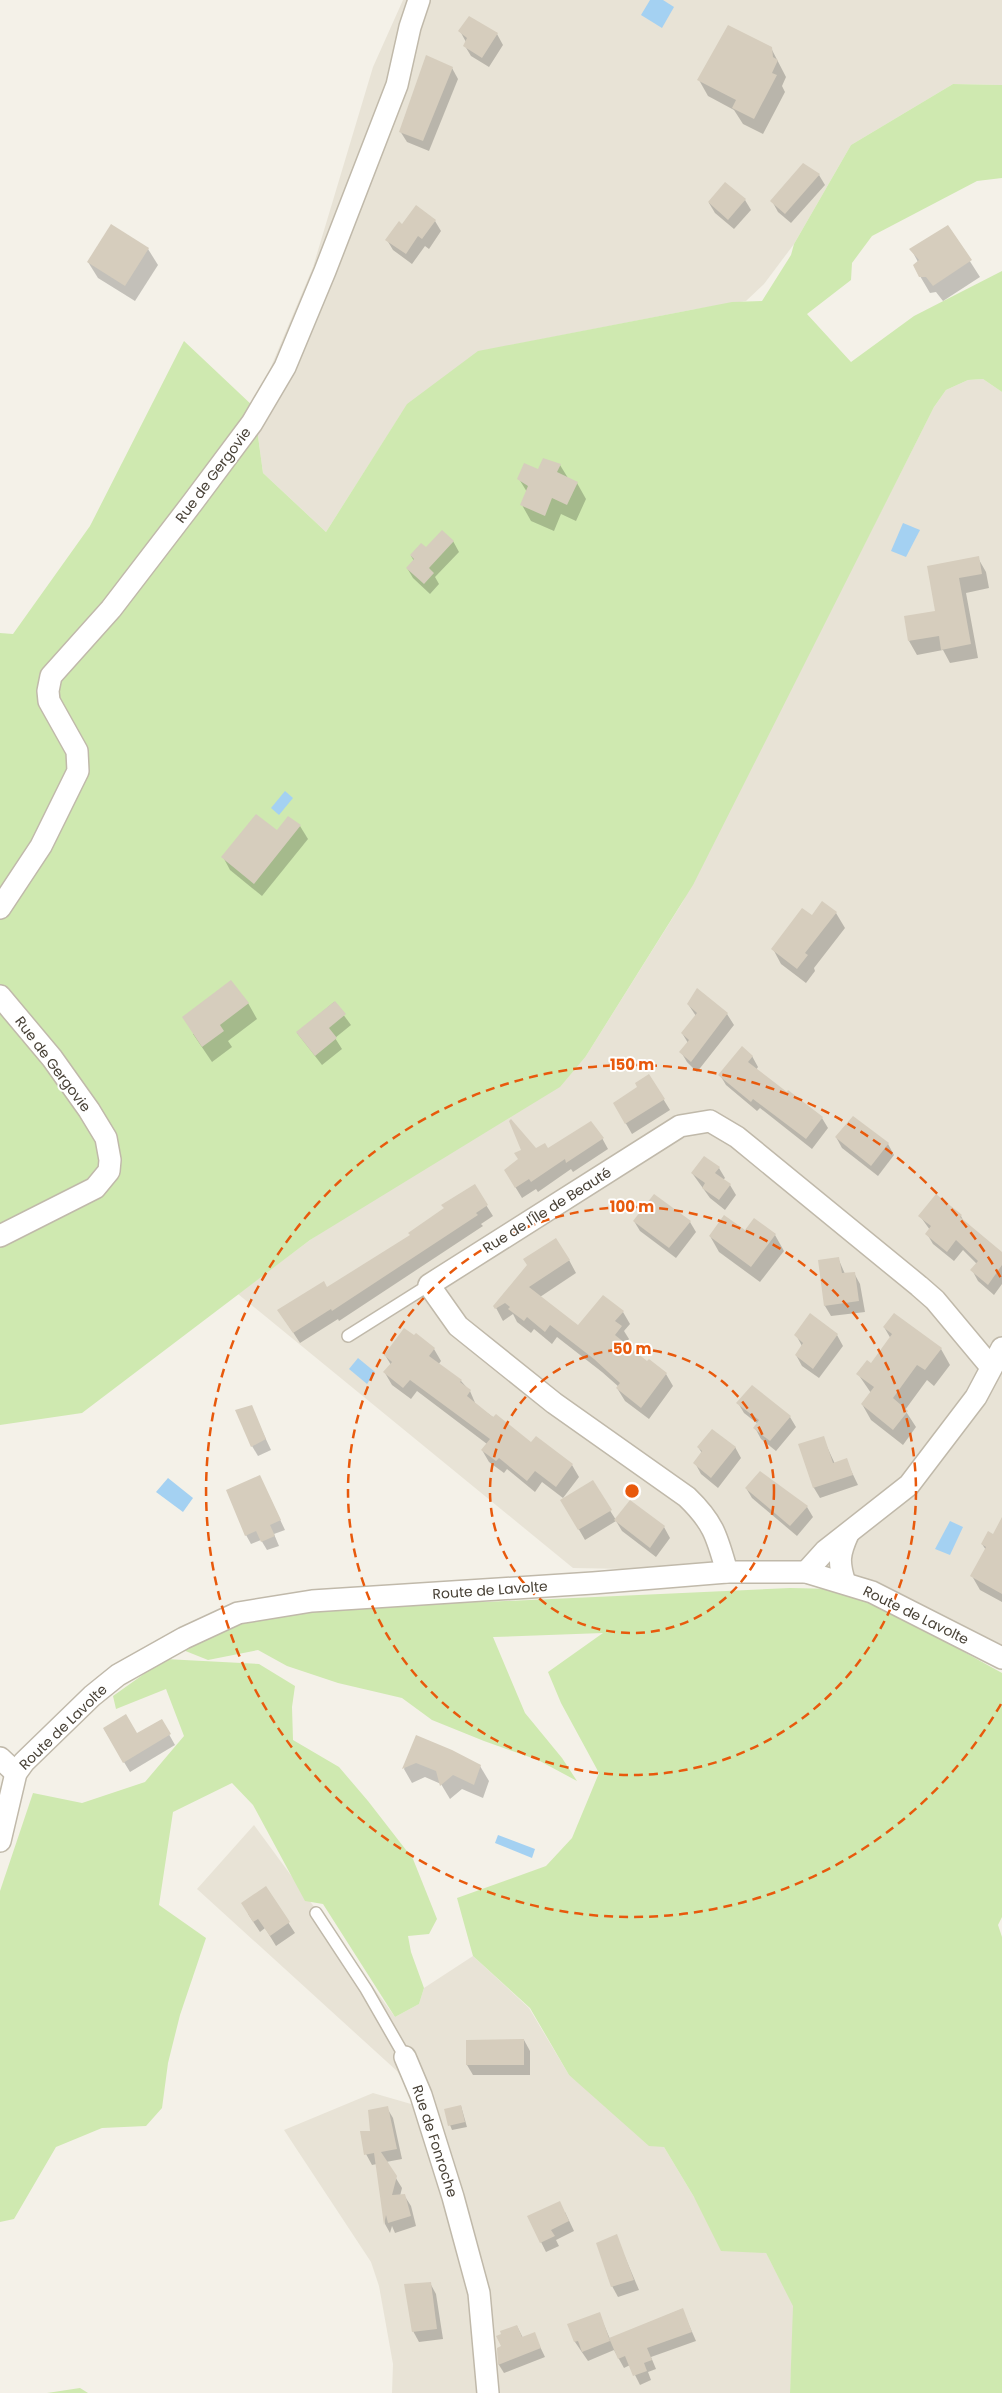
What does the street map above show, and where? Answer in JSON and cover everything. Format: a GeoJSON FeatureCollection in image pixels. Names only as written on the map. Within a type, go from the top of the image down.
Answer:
{"type":"FeatureCollection","features":[{"type":"Feature","properties":{"kind":"street","name":"Rue de Gergovie"},"geometry":{"type":"LineString","coordinates":[[0,908],[41,846],[78,771],[78,751],[49,701],[48,691],[51,676],[111,609],[193,502],[252,423],[284,366],[325,271],[397,85],[410,27],[419,0]]}},
{"type":"Feature","properties":{"kind":"street","name":"Rue de Gergovie"},"geometry":{"type":"LineString","coordinates":[[0,996],[68,1079],[106,1138],[109,1151],[108,1171],[95,1188],[0,1236]]}},
{"type":"Feature","properties":{"kind":"street","name":"Rue de l'Île de Beauté"},"geometry":{"type":"LineString","coordinates":[[429,1285],[680,1126],[710,1121],[737,1137],[935,1300],[991,1367]]}},
{"type":"Feature","properties":{"kind":"street"},"geometry":{"type":"LineString","coordinates":[[429,1285],[458,1326],[554,1404],[687,1498],[705,1515],[714,1530],[727,1572]]}},
{"type":"Feature","properties":{"kind":"street"},"geometry":{"type":"LineString","coordinates":[[806,1572],[817,1559],[909,1485],[976,1397],[1002,1348]]}},
{"type":"Feature","properties":{"kind":"street"},"geometry":{"type":"LineString","coordinates":[[845,1583],[839,1565],[841,1550],[848,1534]]}},
{"type":"Feature","properties":{"kind":"street","name":"Route de Lavolte"},"geometry":{"type":"LineString","coordinates":[[16,1774],[24,1762],[92,1696],[118,1675],[184,1638],[238,1613],[312,1601],[593,1583],[727,1572],[806,1572],[872,1592],[1002,1658]]}},
{"type":"Feature","properties":{"kind":"street"},"geometry":{"type":"LineString","coordinates":[[0,1758],[16,1774],[0,1841]]}},
{"type":"Feature","properties":{"kind":"street","name":"Rue de Fonroche"},"geometry":{"type":"LineString","coordinates":[[405,2057],[424,2104],[456,2204],[476,2284],[488,2393]]}},
{"type":"Feature","properties":{"kind":"lane"},"geometry":{"type":"LineString","coordinates":[[348,1336],[429,1285]]}},
{"type":"Feature","properties":{"kind":"lane","name":"Rue de Fonroche"},"geometry":{"type":"LineString","coordinates":[[316,1913],[366,1989],[405,2057]]}},
{"type":"Feature","properties":{"kind":"shaded area"},"geometry":{"type":"Polygon","coordinates":[[[403,0],[1002,0],[1002,85],[953,84],[851,145],[794,244],[764,284],[746,301],[486,350],[401,414],[326,532],[263,473],[254,407],[313,267],[373,67],[403,0]]]}},
{"type":"Feature","properties":{"kind":"shaded area"},"geometry":{"type":"Polygon","coordinates":[[[983,379],[1002,392],[1002,1653],[843,1573],[573,1568],[238,1294],[310,1240],[586,1056],[682,903],[934,407],[946,390],[968,380],[983,379]]]}},
{"type":"Feature","properties":{"kind":"shaded area"},"geometry":{"type":"Polygon","coordinates":[[[254,1825],[395,2017],[419,2004],[424,1988],[473,1956],[529,2008],[569,2075],[664,2147],[694,2197],[766,2253],[794,2306],[790,2393],[392,2393],[393,2364],[379,2286],[371,2262],[284,2130],[373,2093],[418,2106],[397,2071],[197,1889],[254,1825]]]}},
{"type":"Feature","properties":{"kind":"green space"},"geometry":{"type":"Polygon","coordinates":[[[953,84],[1002,85],[1002,178],[977,181],[872,236],[852,263],[851,280],[807,314],[851,362],[914,316],[1002,271],[1002,392],[983,379],[968,380],[946,390],[934,407],[693,885],[586,1056],[560,1087],[310,1240],[82,1413],[0,1425],[0,633],[13,634],[90,526],[184,341],[254,407],[263,473],[326,532],[407,404],[478,351],[732,302],[762,301],[791,255],[794,244],[851,145],[953,84]]]}},
{"type":"Feature","properties":{"kind":"green space"},"geometry":{"type":"Polygon","coordinates":[[[790,1588],[837,1589],[883,1607],[1002,1673],[1002,1917],[998,1925],[1002,1937],[1002,2393],[790,2393],[793,2306],[766,2253],[721,2251],[694,2197],[664,2147],[649,2146],[569,2075],[530,2008],[473,1956],[457,1898],[546,1866],[572,1838],[599,1773],[561,1703],[548,1672],[603,1633],[493,1637],[525,1713],[562,1758],[577,1781],[538,1760],[432,1720],[402,1698],[338,1683],[287,1666],[258,1650],[208,1660],[183,1650],[250,1617],[386,1603],[485,1602],[790,1588]]]}},
{"type":"Feature","properties":{"kind":"green space"},"geometry":{"type":"Polygon","coordinates":[[[165,1659],[259,1664],[295,1686],[292,1707],[293,1740],[339,1767],[413,1859],[437,1919],[429,1934],[408,1936],[411,1952],[424,1988],[419,2004],[395,2017],[323,1904],[305,1901],[253,1805],[232,1783],[173,1812],[159,1905],[206,1938],[180,2015],[168,2063],[162,2108],[146,2126],[102,2128],[56,2147],[14,2219],[0,2222],[0,1891],[33,1793],[82,1803],[145,1782],[184,1736],[166,1689],[116,1709],[113,1696],[165,1659]]]}},
{"type":"Feature","properties":{"kind":"green space"},"geometry":{"type":"Polygon","coordinates":[[[80,2388],[88,2393],[47,2393],[80,2388]]]}},
{"type":"Feature","properties":{"kind":"water"},"geometry":{"type":"Polygon","coordinates":[[[650,0],[663,0],[674,7],[662,28],[641,15],[650,0]]]}},
{"type":"Feature","properties":{"kind":"water"},"geometry":{"type":"Polygon","coordinates":[[[903,523],[920,530],[906,557],[891,551],[903,523]]]}},
{"type":"Feature","properties":{"kind":"water"},"geometry":{"type":"Polygon","coordinates":[[[285,791],[293,798],[279,815],[271,808],[285,791]]]}},
{"type":"Feature","properties":{"kind":"water"},"geometry":{"type":"Polygon","coordinates":[[[358,1358],[375,1372],[367,1384],[349,1369],[358,1358]]]}},
{"type":"Feature","properties":{"kind":"water"},"geometry":{"type":"Polygon","coordinates":[[[168,1478],[193,1498],[183,1512],[156,1492],[168,1478]]]}},
{"type":"Feature","properties":{"kind":"water"},"geometry":{"type":"Polygon","coordinates":[[[950,1521],[963,1527],[950,1555],[935,1549],[950,1521]]]}},
{"type":"Feature","properties":{"kind":"water"},"geometry":{"type":"Polygon","coordinates":[[[498,1835],[535,1849],[532,1858],[495,1843],[498,1835]]]}},
{"type":"Feature","properties":{"kind":"building"},"geometry":{"type":"Polygon","coordinates":[[[469,16],[498,33],[482,58],[463,46],[467,38],[458,31],[469,16]]]}},
{"type":"Feature","properties":{"kind":"building"},"geometry":{"type":"Polygon","coordinates":[[[728,25],[772,47],[773,57],[778,60],[772,73],[777,75],[754,119],[732,108],[736,100],[697,80],[728,25]]]}},
{"type":"Feature","properties":{"kind":"building"},"geometry":{"type":"Polygon","coordinates":[[[426,55],[453,67],[423,141],[399,132],[426,55]]]}},
{"type":"Feature","properties":{"kind":"building"},"geometry":{"type":"Polygon","coordinates":[[[803,163],[820,174],[785,214],[770,201],[803,163]]]}},
{"type":"Feature","properties":{"kind":"building"},"geometry":{"type":"Polygon","coordinates":[[[725,182],[746,199],[728,220],[708,202],[725,182]]]}},
{"type":"Feature","properties":{"kind":"building"},"geometry":{"type":"Polygon","coordinates":[[[416,205],[436,220],[422,239],[418,236],[406,254],[385,240],[399,221],[402,224],[416,205]]]}},
{"type":"Feature","properties":{"kind":"building"},"geometry":{"type":"Polygon","coordinates":[[[111,224],[149,248],[125,286],[87,262],[111,224]]]}},
{"type":"Feature","properties":{"kind":"building"},"geometry":{"type":"Polygon","coordinates":[[[948,225],[972,260],[933,286],[926,277],[919,277],[913,265],[919,260],[909,249],[948,225]]]}},
{"type":"Feature","properties":{"kind":"building"},"geometry":{"type":"Polygon","coordinates":[[[543,458],[561,464],[557,472],[578,482],[567,505],[552,498],[545,516],[520,505],[528,486],[517,479],[524,463],[538,469],[543,458]]]}},
{"type":"Feature","properties":{"kind":"building"},"geometry":{"type":"Polygon","coordinates":[[[442,530],[454,541],[429,568],[434,573],[424,584],[406,568],[414,559],[410,555],[421,543],[426,547],[442,530]]]}},
{"type":"Feature","properties":{"kind":"building"},"geometry":{"type":"Polygon","coordinates":[[[979,556],[982,574],[959,578],[971,644],[941,650],[939,636],[908,641],[904,616],[935,611],[927,566],[979,556]]]}},
{"type":"Feature","properties":{"kind":"building"},"geometry":{"type":"Polygon","coordinates":[[[256,814],[277,830],[288,816],[301,825],[254,884],[221,857],[256,814]]]}},
{"type":"Feature","properties":{"kind":"building"},"geometry":{"type":"Polygon","coordinates":[[[822,901],[837,912],[805,953],[808,955],[797,969],[771,949],[802,908],[812,915],[822,901]]]}},
{"type":"Feature","properties":{"kind":"building"},"geometry":{"type":"Polygon","coordinates":[[[231,980],[249,1003],[220,1025],[224,1031],[202,1047],[182,1017],[231,980]]]}},
{"type":"Feature","properties":{"kind":"building"},"geometry":{"type":"Polygon","coordinates":[[[697,988],[728,1013],[691,1062],[679,1052],[689,1040],[681,1033],[697,1013],[687,1004],[697,988]]]}},
{"type":"Feature","properties":{"kind":"building"},"geometry":{"type":"Polygon","coordinates":[[[335,1001],[346,1014],[329,1028],[337,1038],[315,1056],[296,1032],[335,1001]]]}},
{"type":"Feature","properties":{"kind":"building"},"geometry":{"type":"Polygon","coordinates":[[[742,1046],[753,1056],[748,1062],[823,1117],[806,1139],[753,1099],[751,1102],[718,1075],[742,1046]]]}},
{"type":"Feature","properties":{"kind":"building"},"geometry":{"type":"Polygon","coordinates":[[[649,1074],[665,1099],[625,1124],[613,1103],[637,1087],[635,1083],[649,1074]]]}},
{"type":"Feature","properties":{"kind":"building"},"geometry":{"type":"Polygon","coordinates":[[[853,1116],[889,1143],[871,1166],[835,1137],[853,1116]]]}},
{"type":"Feature","properties":{"kind":"building"},"geometry":{"type":"Polygon","coordinates":[[[511,1119],[536,1148],[545,1143],[548,1148],[591,1121],[604,1138],[566,1163],[565,1159],[531,1182],[529,1179],[515,1188],[504,1170],[518,1159],[514,1153],[521,1150],[509,1121],[511,1119]]]}},
{"type":"Feature","properties":{"kind":"building"},"geometry":{"type":"Polygon","coordinates":[[[704,1156],[720,1167],[715,1173],[731,1184],[719,1200],[702,1188],[705,1183],[691,1173],[704,1156]]]}},
{"type":"Feature","properties":{"kind":"building"},"geometry":{"type":"Polygon","coordinates":[[[475,1184],[488,1205],[476,1213],[478,1215],[332,1311],[331,1309],[293,1333],[277,1310],[324,1281],[327,1287],[410,1235],[408,1233],[444,1208],[441,1205],[475,1184]]]}},
{"type":"Feature","properties":{"kind":"building"},"geometry":{"type":"Polygon","coordinates":[[[654,1194],[691,1221],[669,1248],[633,1221],[654,1194]]]}},
{"type":"Feature","properties":{"kind":"building"},"geometry":{"type":"Polygon","coordinates":[[[936,1194],[1002,1252],[1002,1265],[988,1285],[970,1270],[978,1261],[956,1240],[947,1252],[925,1234],[931,1226],[918,1216],[936,1194]]]}},
{"type":"Feature","properties":{"kind":"building"},"geometry":{"type":"Polygon","coordinates":[[[724,1215],[745,1230],[754,1218],[776,1234],[751,1267],[709,1236],[724,1215]]]}},
{"type":"Feature","properties":{"kind":"building"},"geometry":{"type":"Polygon","coordinates":[[[556,1238],[570,1260],[529,1287],[578,1325],[603,1295],[624,1311],[615,1321],[622,1326],[615,1335],[647,1361],[649,1359],[667,1373],[641,1408],[616,1388],[620,1383],[594,1359],[550,1325],[545,1332],[527,1317],[524,1321],[508,1309],[510,1307],[505,1303],[495,1309],[493,1306],[527,1265],[523,1259],[556,1238]]]}},
{"type":"Feature","properties":{"kind":"building"},"geometry":{"type":"Polygon","coordinates":[[[839,1257],[842,1273],[855,1272],[859,1301],[824,1306],[818,1260],[839,1257]]]}},
{"type":"Feature","properties":{"kind":"building"},"geometry":{"type":"Polygon","coordinates":[[[810,1313],[838,1334],[813,1369],[795,1355],[803,1343],[794,1335],[810,1313]]]}},
{"type":"Feature","properties":{"kind":"building"},"geometry":{"type":"Polygon","coordinates":[[[894,1313],[942,1348],[925,1370],[917,1365],[893,1398],[908,1411],[893,1430],[861,1404],[874,1387],[856,1374],[867,1360],[871,1363],[892,1334],[883,1327],[894,1313]]]}},
{"type":"Feature","properties":{"kind":"building"},"geometry":{"type":"Polygon","coordinates":[[[404,1328],[414,1335],[416,1333],[435,1348],[429,1356],[462,1380],[460,1382],[471,1390],[467,1396],[493,1417],[496,1414],[531,1442],[536,1436],[573,1464],[556,1487],[535,1471],[527,1481],[499,1458],[496,1461],[481,1450],[490,1439],[410,1380],[403,1388],[383,1372],[392,1362],[384,1355],[404,1328]]]}},
{"type":"Feature","properties":{"kind":"building"},"geometry":{"type":"Polygon","coordinates":[[[752,1385],[791,1416],[770,1441],[753,1428],[759,1420],[736,1403],[752,1385]]]}},
{"type":"Feature","properties":{"kind":"building"},"geometry":{"type":"Polygon","coordinates":[[[252,1405],[266,1439],[251,1447],[235,1410],[252,1405]]]}},
{"type":"Feature","properties":{"kind":"building"},"geometry":{"type":"Polygon","coordinates":[[[712,1429],[736,1447],[711,1478],[693,1463],[702,1451],[697,1447],[712,1429]]]}},
{"type":"Feature","properties":{"kind":"building"},"geometry":{"type":"Polygon","coordinates":[[[824,1436],[833,1463],[847,1458],[853,1475],[813,1488],[798,1444],[824,1436]]]}},
{"type":"Feature","properties":{"kind":"building"},"geometry":{"type":"Polygon","coordinates":[[[760,1471],[808,1506],[790,1526],[745,1488],[760,1471]]]}},
{"type":"Feature","properties":{"kind":"building"},"geometry":{"type":"Polygon","coordinates":[[[260,1475],[281,1520],[270,1525],[275,1536],[261,1542],[256,1531],[245,1536],[226,1490],[260,1475]]]}},
{"type":"Feature","properties":{"kind":"building"},"geometry":{"type":"Polygon","coordinates":[[[593,1480],[612,1510],[578,1530],[560,1500],[593,1480]]]}},
{"type":"Feature","properties":{"kind":"building"},"geometry":{"type":"Polygon","coordinates":[[[630,1500],[665,1526],[650,1548],[614,1520],[630,1500]]]}},
{"type":"Feature","properties":{"kind":"building"},"geometry":{"type":"Polygon","coordinates":[[[1002,1517],[1002,1594],[970,1576],[986,1547],[981,1544],[988,1531],[993,1534],[1002,1517]]]}},
{"type":"Feature","properties":{"kind":"building"},"geometry":{"type":"Polygon","coordinates":[[[126,1714],[137,1733],[162,1719],[171,1734],[123,1763],[103,1728],[126,1714]]]}},
{"type":"Feature","properties":{"kind":"building"},"geometry":{"type":"Polygon","coordinates":[[[416,1735],[481,1765],[474,1785],[453,1775],[440,1786],[436,1771],[416,1763],[402,1769],[416,1735]]]}},
{"type":"Feature","properties":{"kind":"building"},"geometry":{"type":"Polygon","coordinates":[[[266,1886],[290,1922],[270,1936],[258,1919],[253,1922],[241,1903],[266,1886]]]}},
{"type":"Feature","properties":{"kind":"building"},"geometry":{"type":"Polygon","coordinates":[[[524,2039],[524,2065],[466,2065],[466,2040],[524,2039]]]}},
{"type":"Feature","properties":{"kind":"building"},"geometry":{"type":"Polygon","coordinates":[[[461,2105],[465,2122],[448,2126],[444,2109],[461,2105]]]}},
{"type":"Feature","properties":{"kind":"building"},"geometry":{"type":"Polygon","coordinates":[[[388,2106],[397,2149],[381,2152],[397,2176],[392,2195],[405,2194],[411,2216],[388,2223],[386,2215],[384,2225],[374,2153],[364,2155],[360,2131],[370,2131],[368,2110],[388,2106]]]}},
{"type":"Feature","properties":{"kind":"building"},"geometry":{"type":"Polygon","coordinates":[[[560,2201],[569,2221],[551,2230],[555,2236],[540,2243],[527,2216],[560,2201]]]}},
{"type":"Feature","properties":{"kind":"building"},"geometry":{"type":"Polygon","coordinates":[[[617,2234],[634,2280],[611,2287],[596,2243],[617,2234]]]}},
{"type":"Feature","properties":{"kind":"building"},"geometry":{"type":"Polygon","coordinates":[[[431,2282],[437,2329],[412,2332],[404,2284],[431,2282]]]}},
{"type":"Feature","properties":{"kind":"building"},"geometry":{"type":"Polygon","coordinates":[[[683,2308],[692,2332],[647,2348],[652,2360],[644,2363],[647,2371],[633,2376],[625,2356],[618,2359],[609,2338],[683,2308]]]}},
{"type":"Feature","properties":{"kind":"building"},"geometry":{"type":"Polygon","coordinates":[[[600,2312],[610,2341],[582,2352],[578,2341],[574,2342],[567,2324],[600,2312]]]}},
{"type":"Feature","properties":{"kind":"building"},"geometry":{"type":"Polygon","coordinates":[[[517,2325],[522,2337],[535,2332],[541,2348],[498,2365],[497,2348],[501,2346],[496,2336],[501,2334],[500,2331],[517,2325]]]}}]}
